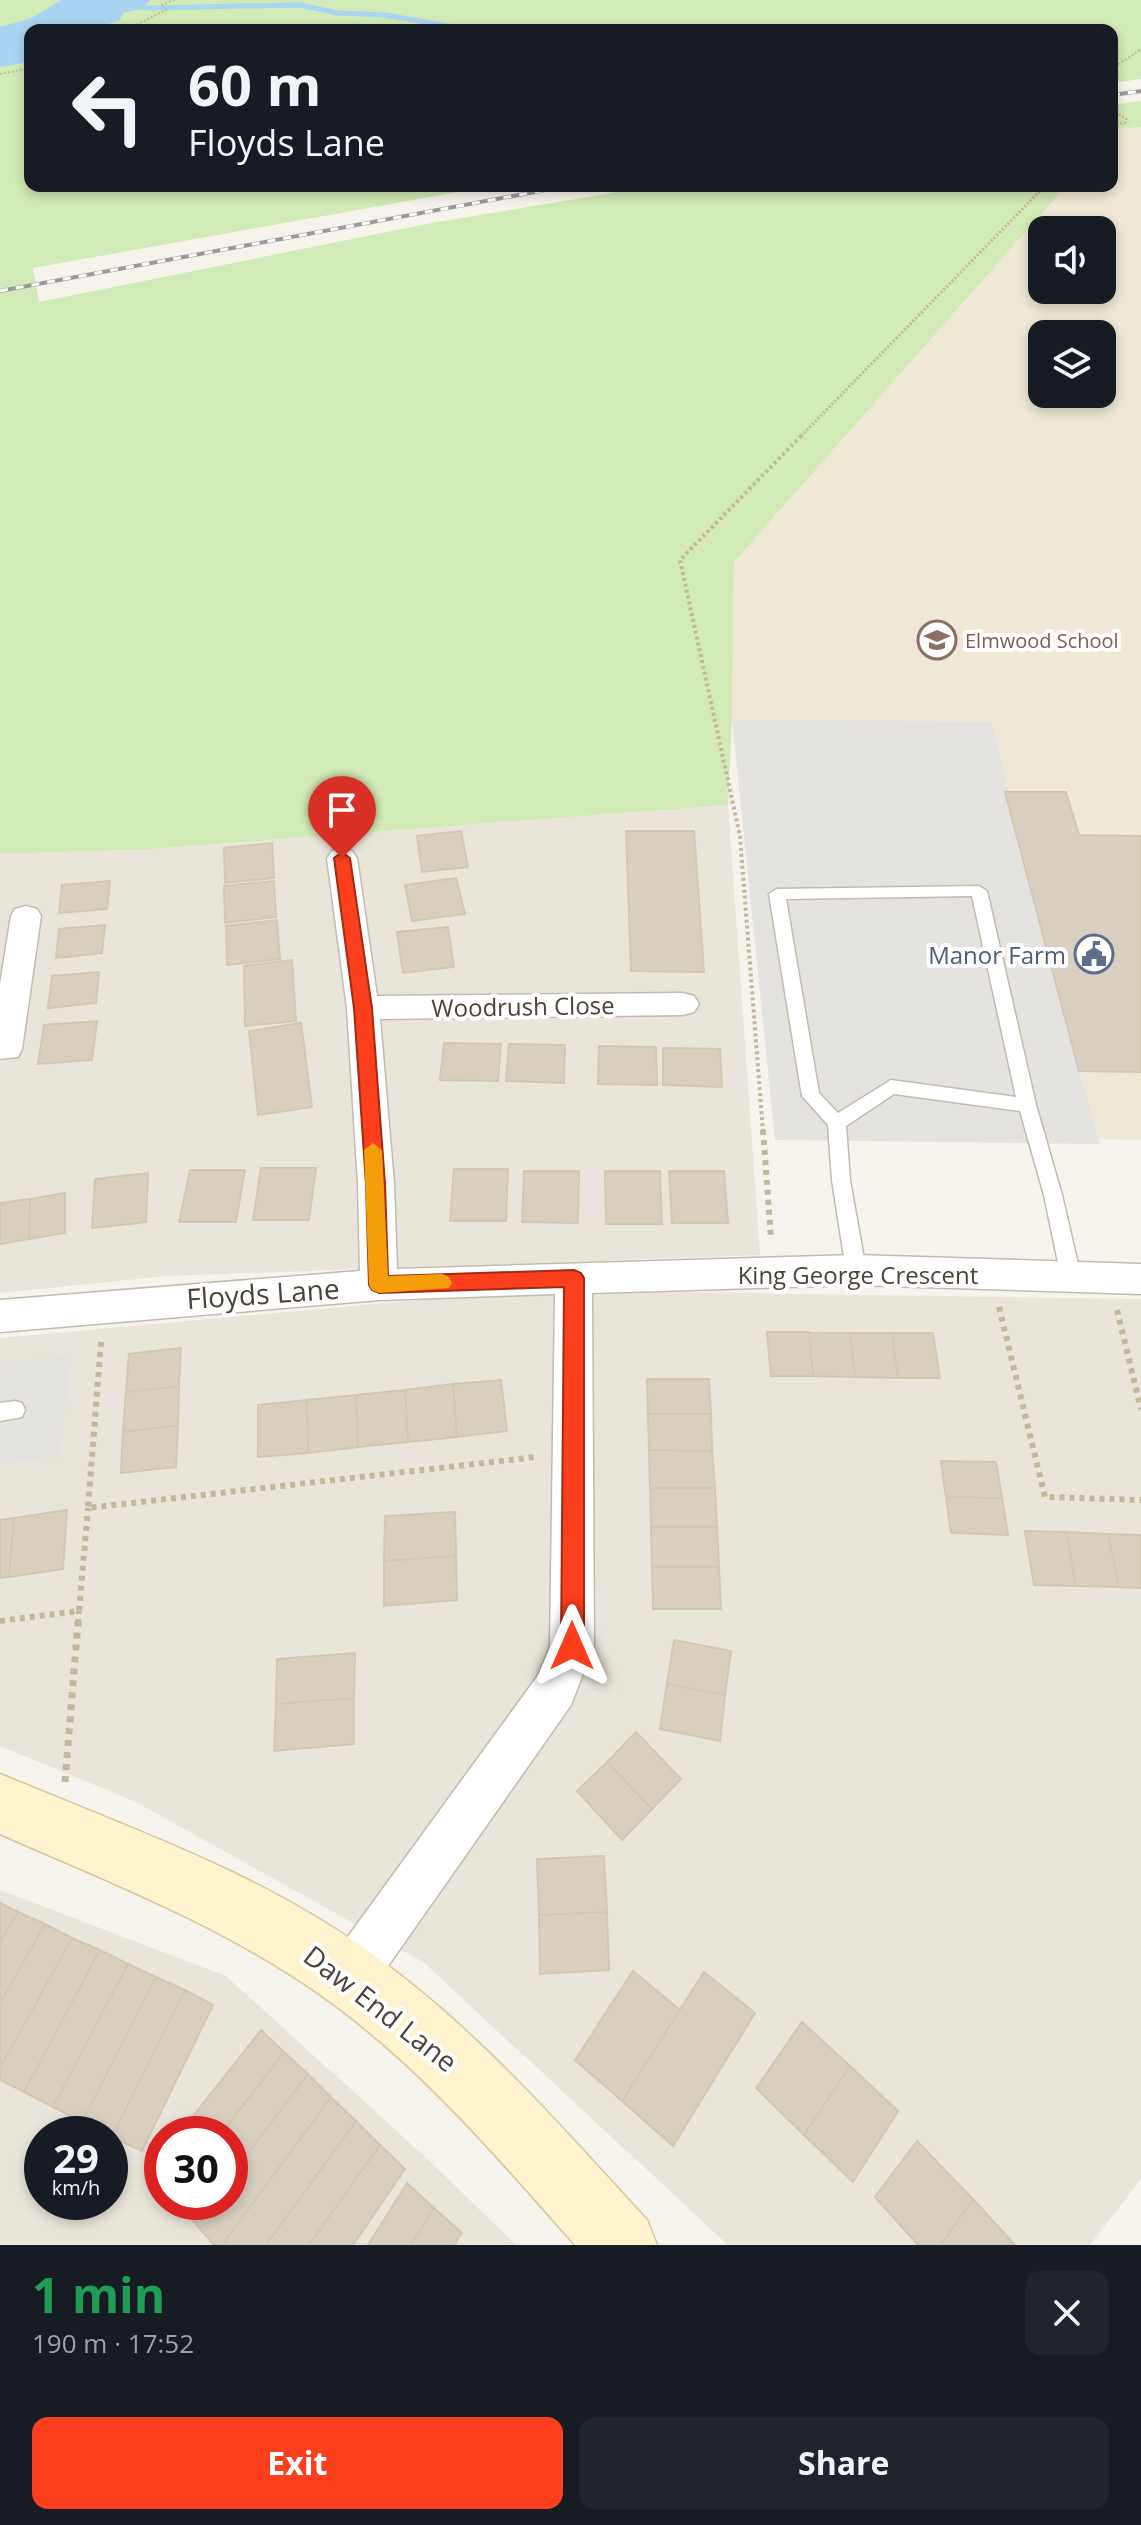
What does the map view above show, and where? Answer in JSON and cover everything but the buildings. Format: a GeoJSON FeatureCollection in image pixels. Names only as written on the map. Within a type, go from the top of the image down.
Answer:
{"type":"FeatureCollection","features":[{"type":"Feature","properties":{"kind":"main road","name":"Daw End Lane"},"geometry":{"type":"LineString","coordinates":[[0,1804],[133,1860],[291,1938],[349,1978],[461,2069],[622,2245]]}},
{"type":"Feature","properties":{"kind":"street"},"geometry":{"type":"LineString","coordinates":[[342,858],[363,1008],[376,1184],[379,1285]]}},
{"type":"Feature","properties":{"kind":"street"},"geometry":{"type":"LineString","coordinates":[[6,1049],[11,954],[26,916]]}},
{"type":"Feature","properties":{"kind":"street","name":"Woodrush Close"},"geometry":{"type":"LineString","coordinates":[[363,1008],[683,1004]]}},
{"type":"Feature","properties":{"kind":"street","name":"King George Crescent"},"geometry":{"type":"LineString","coordinates":[[574,1278],[856,1270],[1125,1278]]}},
{"type":"Feature","properties":{"kind":"street"},"geometry":{"type":"LineString","coordinates":[[349,1978],[555,1689],[572,1646],[574,1278]]}},
{"type":"Feature","properties":{"kind":"street","name":"Floyds Lane"},"geometry":{"type":"LineString","coordinates":[[0,1316],[104,1305],[379,1285],[574,1278]]}},
{"type":"Feature","properties":{"kind":"lane"},"geometry":{"type":"LineString","coordinates":[[856,1270],[841,1180],[837,1123],[811,1096],[777,894],[979,891],[1027,1105],[1053,1195],[1071,1277]]}},
{"type":"Feature","properties":{"kind":"lane"},"geometry":{"type":"LineString","coordinates":[[837,1123],[891,1087],[1027,1105]]}},
{"type":"Feature","properties":{"kind":"path"},"geometry":{"type":"LineString","coordinates":[[138,24],[166,10],[161,5],[174,0]]}},
{"type":"Feature","properties":{"kind":"path"},"geometry":{"type":"LineString","coordinates":[[1118,65],[1141,49]]}},
{"type":"Feature","properties":{"kind":"path"},"geometry":{"type":"LineString","coordinates":[[0,74],[24,69]]}},
{"type":"Feature","properties":{"kind":"path"},"geometry":{"type":"LineString","coordinates":[[1118,114],[1129,121],[1118,124]]}},
{"type":"Feature","properties":{"kind":"path"},"geometry":{"type":"LineString","coordinates":[[773,1271],[740,836],[680,560],[1039,192]]}},
{"type":"Feature","properties":{"kind":"path"},"geometry":{"type":"LineString","coordinates":[[991,1275],[1045,1497],[1141,1500]]}},
{"type":"Feature","properties":{"kind":"path"},"geometry":{"type":"LineString","coordinates":[[1125,1278],[1141,1409]]}},
{"type":"Feature","properties":{"kind":"path"},"geometry":{"type":"LineString","coordinates":[[62,1830],[104,1305]]}},
{"type":"Feature","properties":{"kind":"path"},"geometry":{"type":"LineString","coordinates":[[88,1508],[573,1453]]}},
{"type":"Feature","properties":{"kind":"path"},"geometry":{"type":"LineString","coordinates":[[0,1621],[79,1611]]}},
{"type":"Feature","properties":{"kind":"shaded area","name":"Elmwood School"},"geometry":{"type":"Polygon","coordinates":[[[1141,127],[1141,1140],[1096,1139],[732,719],[734,562],[1028,229],[1028,304],[1116,304],[1116,216],[1040,216],[1061,192],[1118,192],[1118,129],[1141,127]]]}},
{"type":"Feature","properties":{"kind":"shaded area"},"geometry":{"type":"Polygon","coordinates":[[[732,719],[991,722],[1100,1144],[775,1140],[732,719]]]}},
{"type":"Feature","properties":{"kind":"shaded area"},"geometry":{"type":"Polygon","coordinates":[[[728,805],[760,1255],[167,1276],[0,1293],[0,854],[151,849],[728,805]]]}},
{"type":"Feature","properties":{"kind":"shaded area"},"geometry":{"type":"Polygon","coordinates":[[[529,1290],[1141,1299],[1141,2179],[1090,2245],[728,2245],[423,1962],[136,1802],[0,1746],[0,1338],[529,1290]]]}},
{"type":"Feature","properties":{"kind":"shaded area"},"geometry":{"type":"Polygon","coordinates":[[[71,1356],[60,1457],[0,1463],[0,1363],[71,1356]]]}},
{"type":"Feature","properties":{"kind":"shaded area"},"geometry":{"type":"Polygon","coordinates":[[[0,1890],[226,1976],[420,2152],[516,2245],[0,2245],[0,1890]]]}},
{"type":"Feature","properties":{"kind":"green space"},"geometry":{"type":"Polygon","coordinates":[[[0,0],[1141,0],[1141,79],[1118,82],[1118,24],[24,24],[24,192],[457,192],[33,268],[39,302],[432,223],[617,192],[1061,192],[1040,216],[1028,216],[1028,229],[734,562],[728,805],[151,849],[0,854],[0,0]]]}},
{"type":"Feature","properties":{"kind":"green space"},"geometry":{"type":"Polygon","coordinates":[[[1141,101],[1141,127],[1118,129],[1118,104],[1141,101]]]}},
{"type":"Feature","properties":{"kind":"water"},"geometry":{"type":"Polygon","coordinates":[[[61,0],[150,0],[145,8],[123,13],[119,21],[108,24],[24,24],[24,63],[0,67],[0,27],[32,18],[61,0]]]}},
{"type":"Feature","properties":{"kind":"waterway"},"geometry":{"type":"LineString","coordinates":[[145,8],[300,5],[338,13],[385,15],[437,24]]}},
{"type":"Feature","properties":{"kind":"railway"},"geometry":{"type":"LineString","coordinates":[[1118,94],[1141,91]]}},
{"type":"Feature","properties":{"kind":"railway"},"geometry":{"type":"LineString","coordinates":[[0,291],[535,192]]}},
{"type":"Feature","properties":{"kind":"slow traffic"},"geometry":{"type":"LineString","coordinates":[[373,1150],[379,1285],[442,1283]]}},
{"type":"Feature","properties":{"kind":"place","name":"Elmwood School"},"geometry":{"type":"Point","coordinates":[937,640]}},
{"type":"Feature","properties":{"kind":"place","name":"Manor Farm"},"geometry":{"type":"Point","coordinates":[1094,954]}},
{"type":"Feature","properties":{"kind":"route"},"geometry":{"type":"LineString","coordinates":[[342,858],[363,1008],[376,1184],[379,1285],[574,1278],[572,1646]]}}]}
